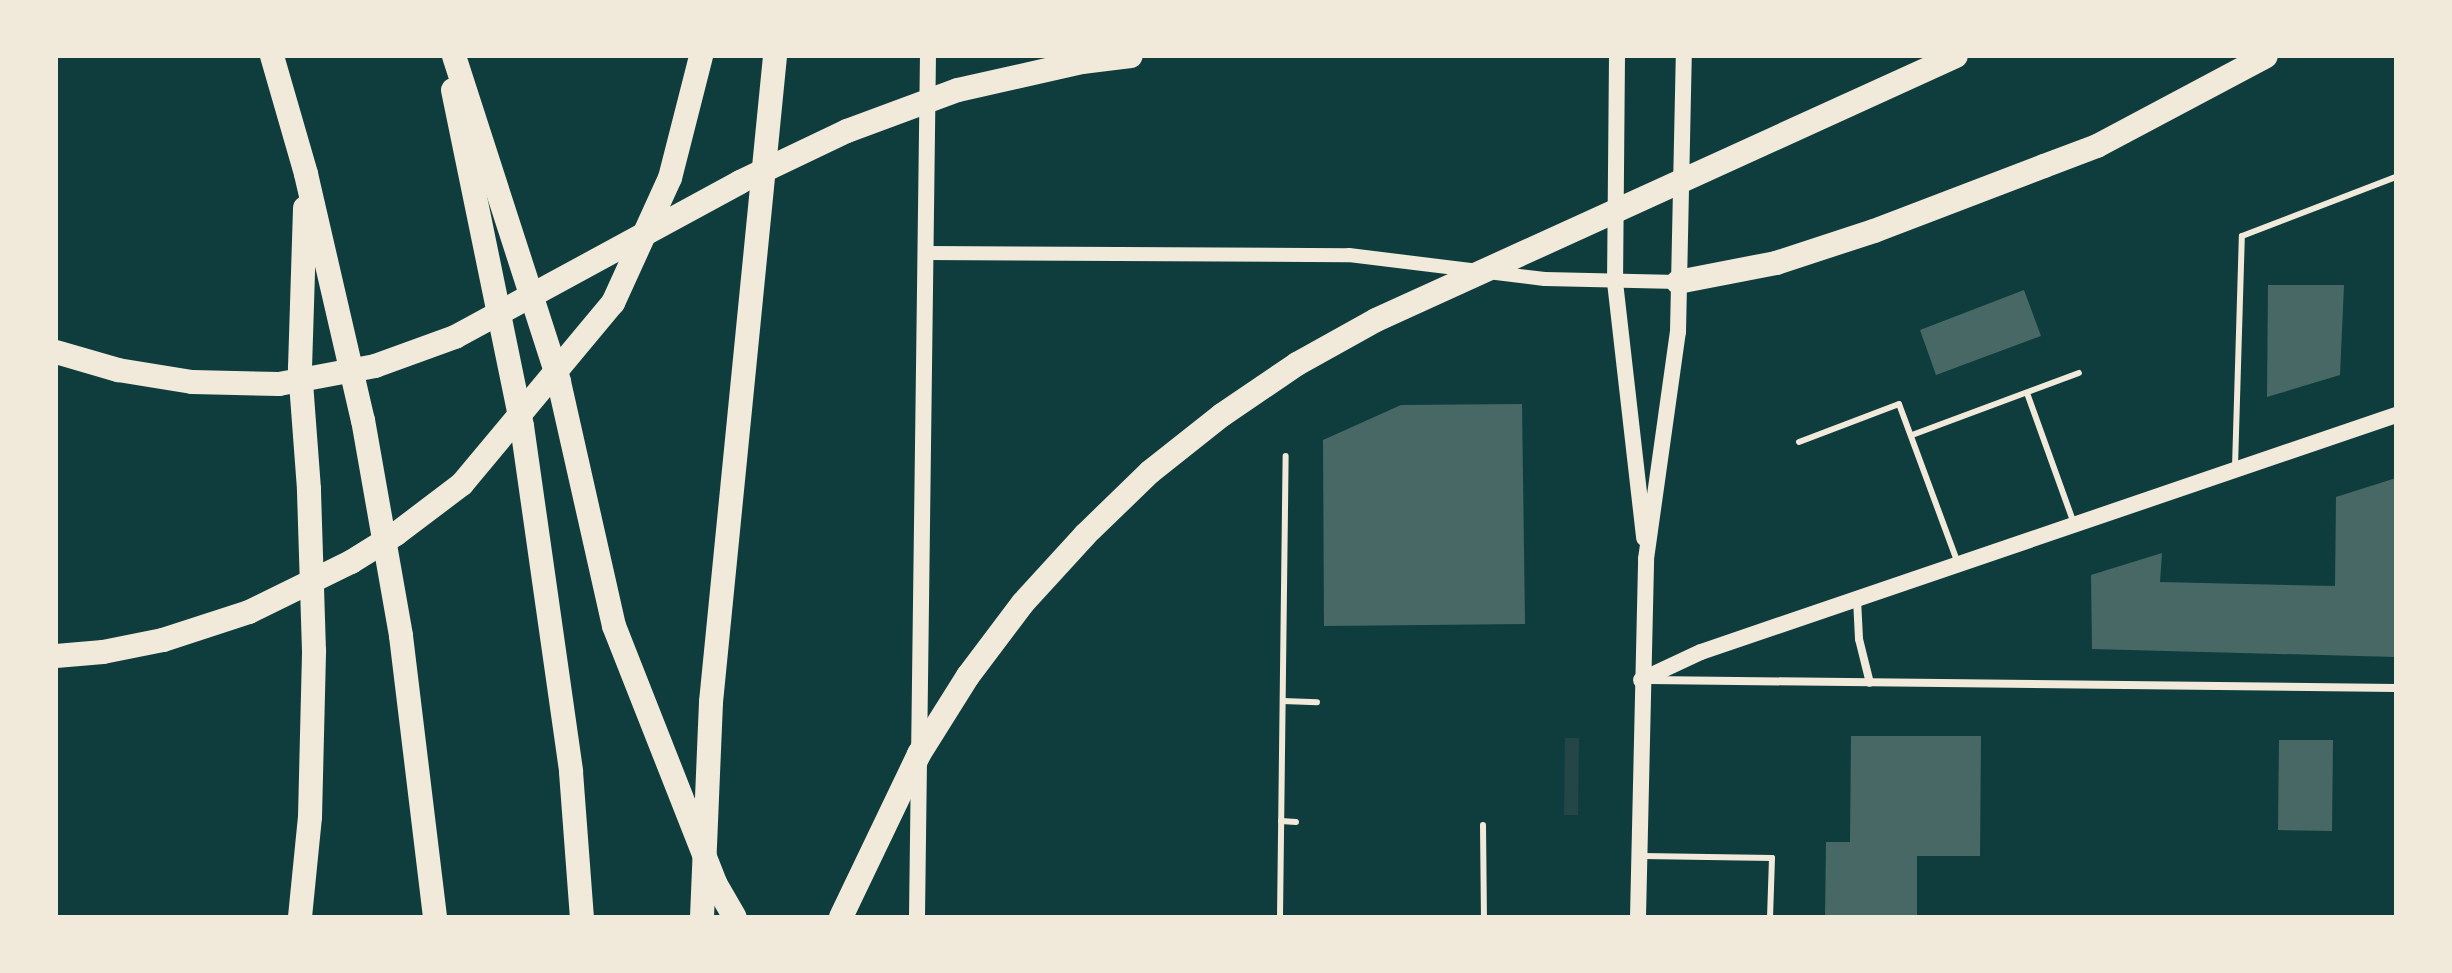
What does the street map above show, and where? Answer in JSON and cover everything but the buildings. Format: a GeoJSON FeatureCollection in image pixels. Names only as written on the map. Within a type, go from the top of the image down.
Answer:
{"type":"FeatureCollection","features":[{"type":"Feature","properties":{"kind":"highway"},"geometry":{"type":"LineString","coordinates":[[272,56],[306,174],[363,420],[401,636],[435,917]]}},
{"type":"Feature","properties":{"kind":"highway"},"geometry":{"type":"LineString","coordinates":[[447,56],[460,134],[522,426],[571,772],[582,917]]}},
{"type":"Feature","properties":{"kind":"highway"},"geometry":{"type":"LineString","coordinates":[[454,56],[559,382],[614,626],[715,883],[735,917]]}},
{"type":"Feature","properties":{"kind":"highway"},"geometry":{"type":"LineString","coordinates":[[56,656],[103,652],[163,640],[249,612],[351,562],[396,534],[462,484],[613,303],[670,178],[701,56]]}},
{"type":"Feature","properties":{"kind":"highway"},"geometry":{"type":"LineString","coordinates":[[702,917],[705,794],[726,518],[775,56]]}},
{"type":"Feature","properties":{"kind":"highway"},"geometry":{"type":"LineString","coordinates":[[56,352],[118,370],[192,382],[279,384],[375,366],[455,337],[740,182],[847,131],[958,90],[1082,62],[1131,56]]}},
{"type":"Feature","properties":{"kind":"highway"},"geometry":{"type":"LineString","coordinates":[[841,917],[919,754],[968,676],[1033,592],[1085,535],[1150,472],[1222,415],[1297,364],[1376,320],[1956,56]]}},
{"type":"Feature","properties":{"kind":"highway"},"geometry":{"type":"LineString","coordinates":[[1678,282],[1776,263],[1874,231],[2058,161],[2097,146],[2266,56]]}},
{"type":"Feature","properties":{"kind":"highway"},"geometry":{"type":"LineString","coordinates":[[300,917],[310,817],[314,651],[309,489],[300,368],[306,174]]}},
{"type":"Feature","properties":{"kind":"main road"},"geometry":{"type":"LineString","coordinates":[[917,917],[928,56]]}},
{"type":"Feature","properties":{"kind":"main road"},"geometry":{"type":"LineString","coordinates":[[1617,56],[1615,282],[1646,559]]}},
{"type":"Feature","properties":{"kind":"main road"},"geometry":{"type":"LineString","coordinates":[[1638,917],[1646,559],[1678,332],[1684,56]]}},
{"type":"Feature","properties":{"kind":"main road"},"geometry":{"type":"LineString","coordinates":[[1641,680],[1701,652],[2396,415]]}},
{"type":"Feature","properties":{"kind":"street"},"geometry":{"type":"LineString","coordinates":[[926,253],[1349,255],[1545,279],[1678,282]]}},
{"type":"Feature","properties":{"kind":"street"},"geometry":{"type":"LineString","coordinates":[[1857,599],[1859,639],[1870,683]]}},
{"type":"Feature","properties":{"kind":"street"},"geometry":{"type":"LineString","coordinates":[[1641,680],[2396,688]]}},
{"type":"Feature","properties":{"kind":"lane"},"geometry":{"type":"LineString","coordinates":[[2235,470],[2242,236],[2396,177]]}},
{"type":"Feature","properties":{"kind":"lane"},"geometry":{"type":"LineString","coordinates":[[1912,435],[2079,373]]}},
{"type":"Feature","properties":{"kind":"lane"},"geometry":{"type":"LineString","coordinates":[[2027,393],[2074,525]]}},
{"type":"Feature","properties":{"kind":"lane"},"geometry":{"type":"LineString","coordinates":[[1799,442],[1899,404],[1959,565]]}},
{"type":"Feature","properties":{"kind":"lane"},"geometry":{"type":"LineString","coordinates":[[1280,917],[1286,456]]}},
{"type":"Feature","properties":{"kind":"lane"},"geometry":{"type":"LineString","coordinates":[[1283,701],[1317,702]]}},
{"type":"Feature","properties":{"kind":"lane"},"geometry":{"type":"LineString","coordinates":[[1281,821],[1296,822]]}},
{"type":"Feature","properties":{"kind":"lane"},"geometry":{"type":"LineString","coordinates":[[1483,825],[1484,917]]}},
{"type":"Feature","properties":{"kind":"lane"},"geometry":{"type":"LineString","coordinates":[[1639,856],[1772,858],[1770,917]]}},
{"type":"Feature","properties":{"kind":"shaded area"},"geometry":{"type":"Polygon","coordinates":[[[1565,738],[1579,738],[1578,815],[1564,815],[1565,738]]]}}]}
